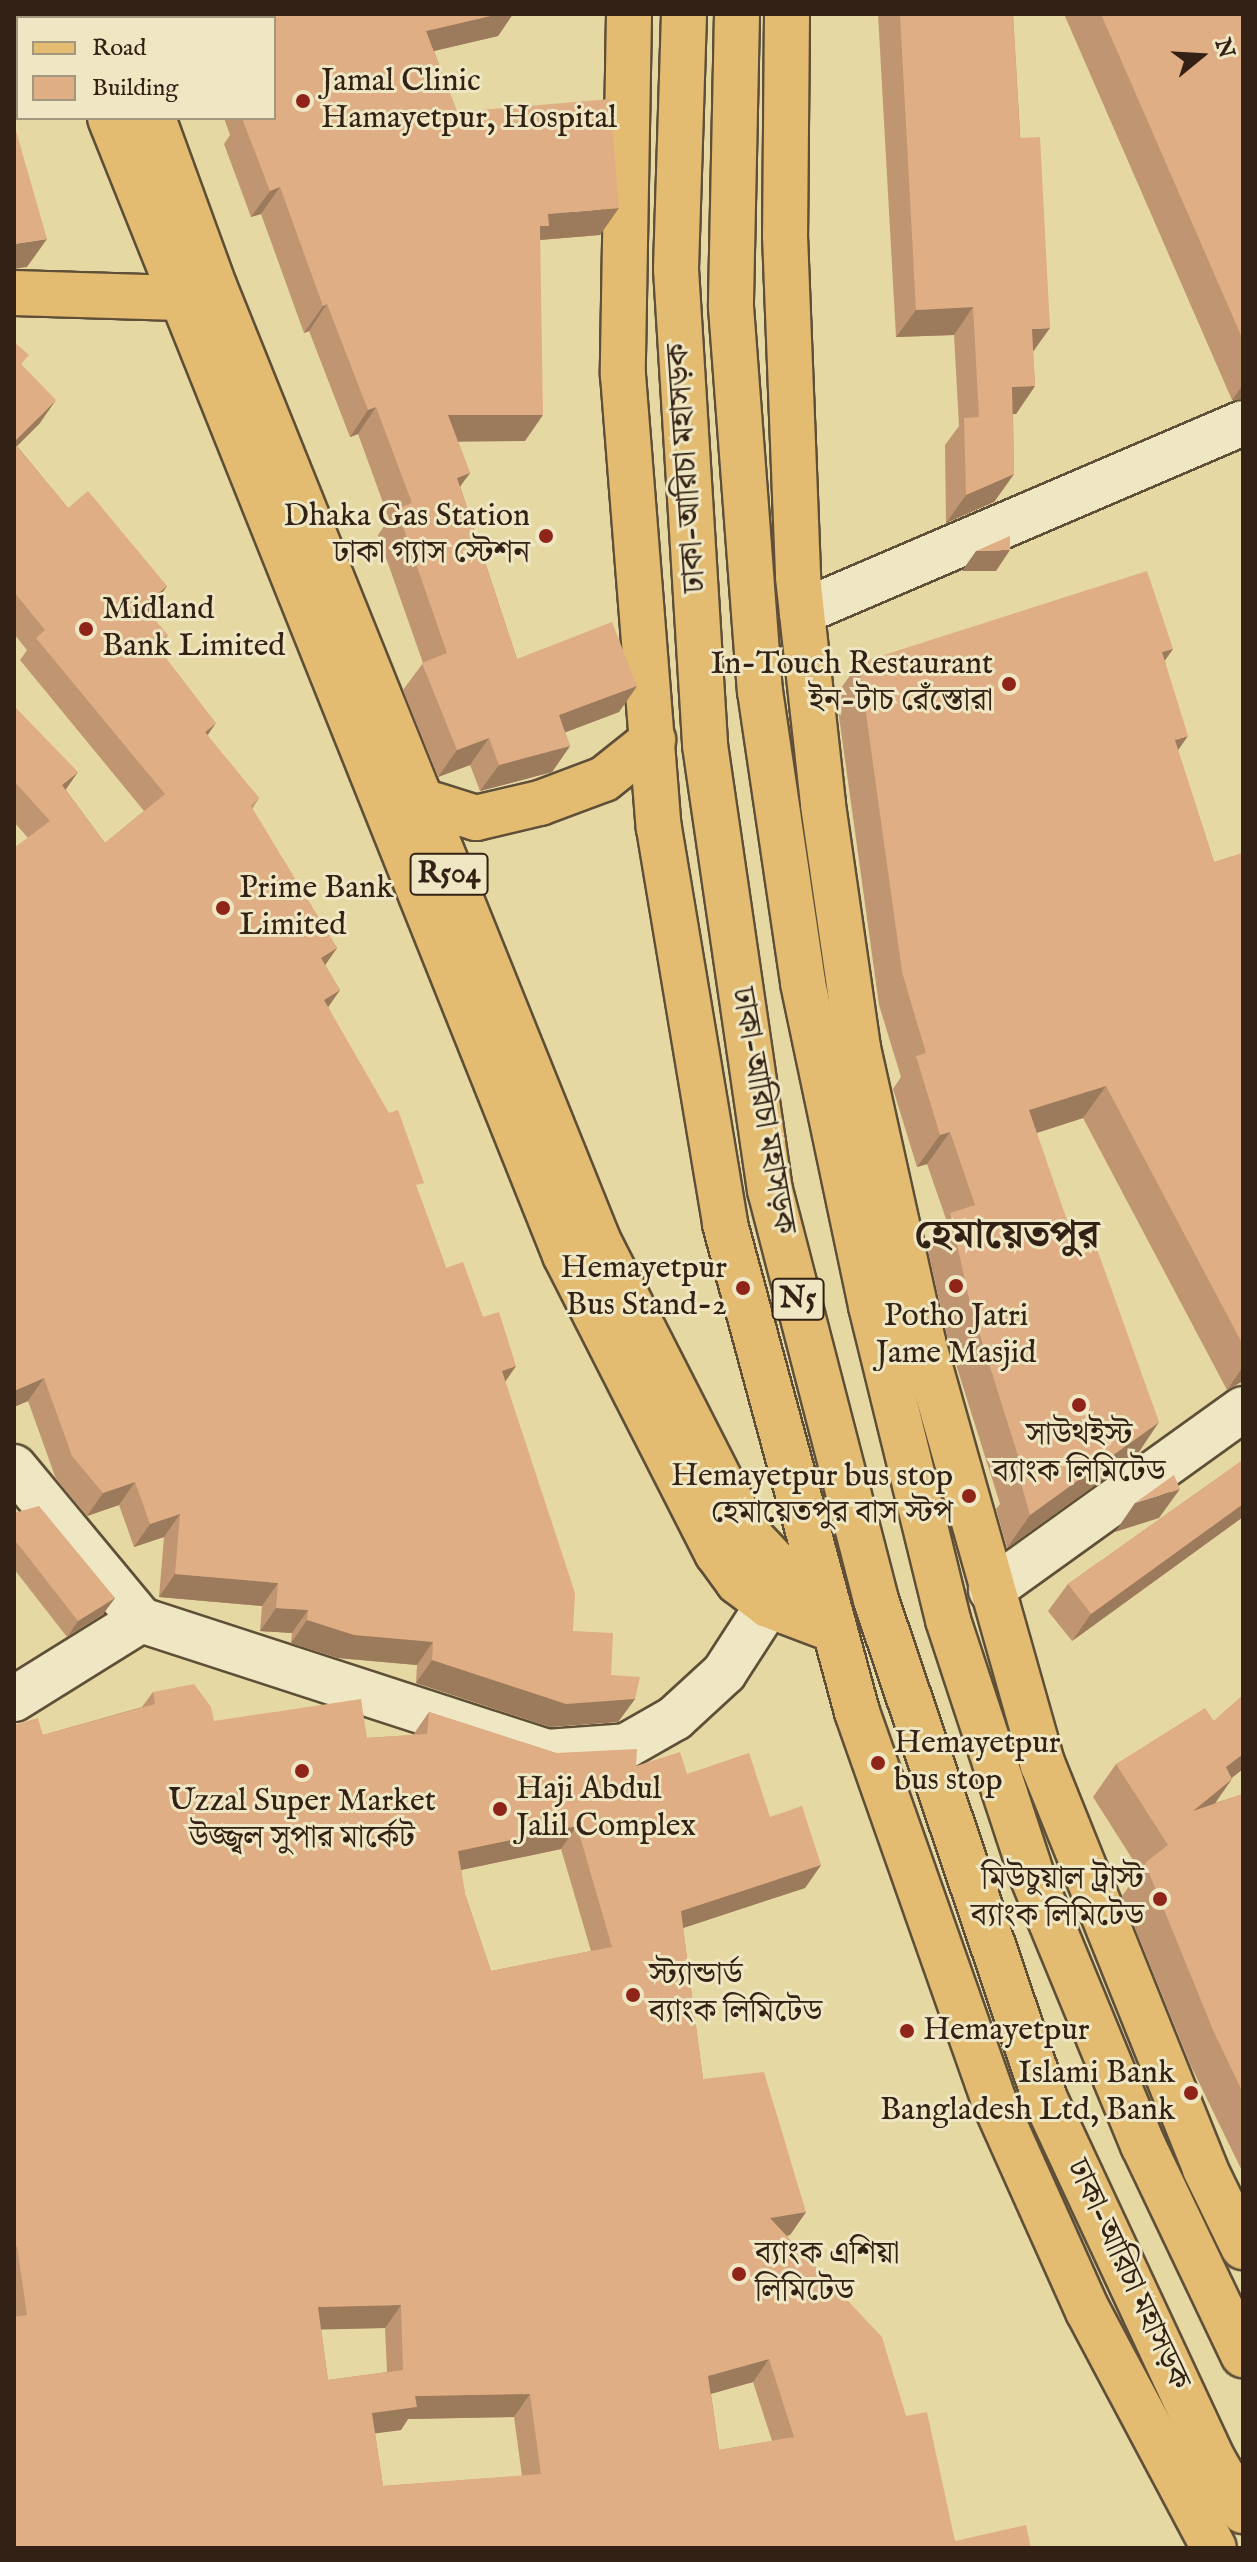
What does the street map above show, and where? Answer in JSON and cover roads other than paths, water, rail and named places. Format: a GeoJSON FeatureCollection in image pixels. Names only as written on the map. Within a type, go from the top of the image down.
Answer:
{"type":"FeatureCollection","features":[{"type":"Feature","properties":{"kind":"main road"},"geometry":{"type":"LineString","coordinates":[[629,14],[623,375],[659,828],[789,1584],[834,1630],[857,1712],[993,2099],[1088,2311],[1214,2548]]}},
{"type":"Feature","properties":{"kind":"main road","name":"ঢাকা-আরিচা মহাসড়ক"},"geometry":{"type":"LineString","coordinates":[[684,14],[676,269],[705,745],[770,1190],[876,1600],[1045,2099],[1214,2461],[1243,2511]]}},
{"type":"Feature","properties":{"kind":"main road","name":"ঢাকা-আরিচা মহাসড়ক"},"geometry":{"type":"LineString","coordinates":[[737,14],[731,307],[760,691],[803,983],[871,1306],[948,1620],[1032,1876],[1143,2145],[1243,2355]]}},
{"type":"Feature","properties":{"kind":"main road"},"geometry":{"type":"LineString","coordinates":[[787,14],[785,235],[802,612],[858,1048],[923,1342],[1043,1765],[1205,2169],[1243,2247]]}},
{"type":"Feature","properties":{"kind":"main road","name":"R504"},"geometry":{"type":"LineString","coordinates":[[111,120],[197,293],[419,800],[598,1240],[748,1534],[789,1584]]}},
{"type":"Feature","properties":{"kind":"main road","name":"R504"},"geometry":{"type":"LineString","coordinates":[[154,120],[197,293],[565,1255],[717,1553],[738,1582],[789,1584]]}},
{"type":"Feature","properties":{"kind":"main road"},"geometry":{"type":"LineString","coordinates":[[14,293],[197,293]]}},
{"type":"Feature","properties":{"kind":"main road"},"geometry":{"type":"LineString","coordinates":[[419,800],[476,818],[540,803],[604,779],[653,740]]}},
{"type":"Feature","properties":{"kind":"street"},"geometry":{"type":"LineString","coordinates":[[802,612],[1243,423]]}},
{"type":"Feature","properties":{"kind":"street"},"geometry":{"type":"LineString","coordinates":[[991,1590],[1243,1409]]}},
{"type":"Feature","properties":{"kind":"street"},"geometry":{"type":"LineString","coordinates":[[14,1467],[141,1620],[547,1752],[626,1746],[675,1718],[724,1673],[789,1584]]}},
{"type":"Feature","properties":{"kind":"street"},"geometry":{"type":"LineString","coordinates":[[14,1699],[141,1620]]}},
{"type":"Feature","properties":{"kind":"place","name":"Jamal Clinic Hamayetpur, Hospital"},"geometry":{"type":"Point","coordinates":[303,101]}},
{"type":"Feature","properties":{"kind":"place","name":"Dhaka Gas Station ঢাকা গ্যাস স্টেশন"},"geometry":{"type":"Point","coordinates":[546,536]}},
{"type":"Feature","properties":{"kind":"place","name":"Midland Bank Limited"},"geometry":{"type":"Point","coordinates":[86,629]}},
{"type":"Feature","properties":{"kind":"place","name":"In-Touch Restaurant ইন-টাচ রেঁস্তোরা"},"geometry":{"type":"Point","coordinates":[1009,684]}},
{"type":"Feature","properties":{"kind":"place","name":"Prime Bank Limited"},"geometry":{"type":"Point","coordinates":[223,908]}},
{"type":"Feature","properties":{"kind":"place","name":"Potho Jatri Jame Masjid"},"geometry":{"type":"Point","coordinates":[956,1286]}},
{"type":"Feature","properties":{"kind":"place","name":"Hemayetpur Bus Stand-2"},"geometry":{"type":"Point","coordinates":[743,1288]}},
{"type":"Feature","properties":{"kind":"place","name":"সাউথইস্ট ব্যাংক লিমিটেড"},"geometry":{"type":"Point","coordinates":[1079,1405]}},
{"type":"Feature","properties":{"kind":"place","name":"Hemayetpur bus stop হেমায়েতপুর বাস স্টপ"},"geometry":{"type":"Point","coordinates":[969,1496]}},
{"type":"Feature","properties":{"kind":"place","name":"Hemayetpur bus stop"},"geometry":{"type":"Point","coordinates":[878,1763]}},
{"type":"Feature","properties":{"kind":"place","name":"Uzzal Super Market উজ্জ্বল সুপার মার্কেট"},"geometry":{"type":"Point","coordinates":[302,1771]}},
{"type":"Feature","properties":{"kind":"place","name":"Haji Abdul Jalil Complex"},"geometry":{"type":"Point","coordinates":[500,1809]}},
{"type":"Feature","properties":{"kind":"place","name":"মিউচুয়াল ট্রাস্ট ব্যাংক লিমিটেড"},"geometry":{"type":"Point","coordinates":[1160,1899]}},
{"type":"Feature","properties":{"kind":"place","name":"স্ট্যান্ডার্ড ব্যাংক লিমিটেড"},"geometry":{"type":"Point","coordinates":[633,1995]}},
{"type":"Feature","properties":{"kind":"place","name":"Hemayetpur"},"geometry":{"type":"Point","coordinates":[907,2031]}},
{"type":"Feature","properties":{"kind":"place","name":"Islami Bank Bangladesh Ltd, Bank"},"geometry":{"type":"Point","coordinates":[1191,2093]}},
{"type":"Feature","properties":{"kind":"place","name":"ব্যাংক এশিয়া লিমিটেড"},"geometry":{"type":"Point","coordinates":[739,2274]}},
{"type":"Feature","properties":{"kind":"district","name":"হেমায়েতপুর"},"geometry":{"type":"Point","coordinates":[1007,1237]}}]}
